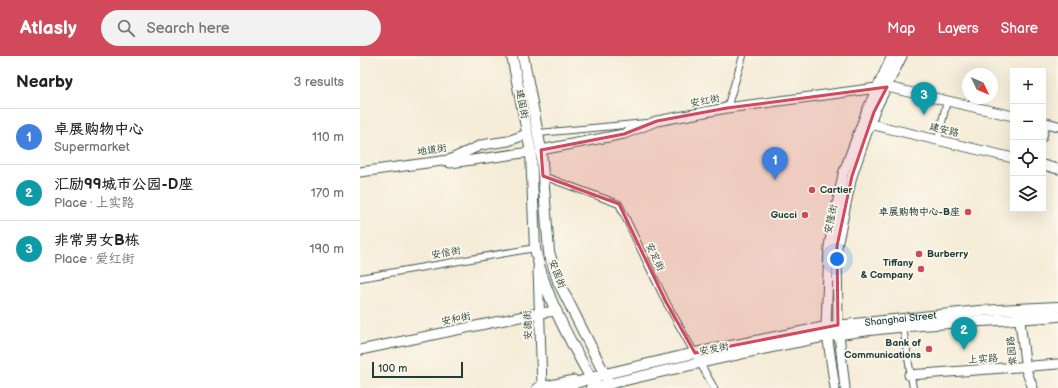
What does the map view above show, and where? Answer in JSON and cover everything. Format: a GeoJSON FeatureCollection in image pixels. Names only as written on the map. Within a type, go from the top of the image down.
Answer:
{"type":"FeatureCollection","features":[{"type":"Feature","properties":{"kind":"main road","name":"建国街"},"geometry":{"type":"LineString","coordinates":[[512,56],[527,134],[536,151]]}},
{"type":"Feature","properties":{"kind":"main road","name":"建国街"},"geometry":{"type":"LineString","coordinates":[[523,56],[539,133],[536,151]]}},
{"type":"Feature","properties":{"kind":"main road","name":"安隆街"},"geometry":{"type":"LineString","coordinates":[[834,388],[827,332],[829,246],[843,174],[877,88],[892,56]]}},
{"type":"Feature","properties":{"kind":"main road","name":"安隆街"},"geometry":{"type":"LineString","coordinates":[[845,388],[839,330],[837,246],[852,176],[874,112],[902,56]]}},
{"type":"Feature","properties":{"kind":"main road"},"geometry":{"type":"LineString","coordinates":[[887,87],[1010,115]]}},
{"type":"Feature","properties":{"kind":"main road","name":"安红街"},"geometry":{"type":"LineString","coordinates":[[360,176],[536,151],[624,134],[657,121],[727,108],[877,88]]}},
{"type":"Feature","properties":{"kind":"main road"},"geometry":{"type":"LineString","coordinates":[[1046,123],[1058,126]]}},
{"type":"Feature","properties":{"kind":"main road","name":"建安路"},"geometry":{"type":"LineString","coordinates":[[870,124],[1010,157]]}},
{"type":"Feature","properties":{"kind":"main road","name":"地道街"},"geometry":{"type":"LineString","coordinates":[[360,172],[449,160],[481,145],[508,141],[527,134]]}},
{"type":"Feature","properties":{"kind":"main road","name":"安国街"},"geometry":{"type":"LineString","coordinates":[[536,151],[543,176],[549,252],[558,281],[609,382]]}},
{"type":"Feature","properties":{"kind":"main road","name":"安国街"},"geometry":{"type":"LineString","coordinates":[[536,151],[535,248],[538,263],[547,290],[594,386]]}},
{"type":"Feature","properties":{"kind":"main road"},"geometry":{"type":"LineString","coordinates":[[1046,166],[1058,169]]}},
{"type":"Feature","properties":{"kind":"main road","name":"安德街"},"geometry":{"type":"LineString","coordinates":[[538,263],[540,387]]}},
{"type":"Feature","properties":{"kind":"main road","name":"Shanghai Street"},"geometry":{"type":"LineString","coordinates":[[839,330],[903,328],[1020,314],[1058,307]]}},
{"type":"Feature","properties":{"kind":"main road","name":"安和街"},"geometry":{"type":"LineString","coordinates":[[360,350],[539,313],[557,311]]}},
{"type":"Feature","properties":{"kind":"main road","name":"Shanghai Street"},"geometry":{"type":"LineString","coordinates":[[839,330],[979,311],[1058,316]]}},
{"type":"Feature","properties":{"kind":"main road","name":"紫园路"},"geometry":{"type":"LineString","coordinates":[[1020,314],[1025,367],[1033,388]]}},
{"type":"Feature","properties":{"kind":"main road","name":"安发街"},"geometry":{"type":"LineString","coordinates":[[609,382],[695,353],[839,330]]}},
{"type":"Feature","properties":{"kind":"main road","name":"安发街"},"geometry":{"type":"LineString","coordinates":[[559,388],[594,386],[827,332]]}},
{"type":"Feature","properties":{"kind":"main road","name":"上实路"},"geometry":{"type":"LineString","coordinates":[[909,375],[1058,364]]}},
{"type":"Feature","properties":{"kind":"main road","name":"安发街"},"geometry":{"type":"LineString","coordinates":[[540,387],[566,381],[594,386]]}},
{"type":"Feature","properties":{"kind":"street"},"geometry":{"type":"LineString","coordinates":[[727,108],[743,56]]}},
{"type":"Feature","properties":{"kind":"street"},"geometry":{"type":"LineString","coordinates":[[877,88],[887,87]]}},
{"type":"Feature","properties":{"kind":"street"},"geometry":{"type":"LineString","coordinates":[[938,140],[947,100]]}},
{"type":"Feature","properties":{"kind":"street"},"geometry":{"type":"LineString","coordinates":[[539,133],[657,121]]}},
{"type":"Feature","properties":{"kind":"street","name":"安定街"},"geometry":{"type":"LineString","coordinates":[[543,176],[619,204],[666,302],[701,362],[714,388]]}},
{"type":"Feature","properties":{"kind":"street","name":"安信街"},"geometry":{"type":"LineString","coordinates":[[360,278],[535,248]]}},
{"type":"Feature","properties":{"kind":"street"},"geometry":{"type":"LineString","coordinates":[[903,328],[909,375],[913,388]]}},
{"type":"Feature","properties":{"kind":"highlighted area"},"geometry":{"type":"Polygon","coordinates":[[[887,87],[874,112],[852,176],[837,246],[838,325],[695,353],[666,302],[619,204],[543,176],[541,150],[624,134],[657,121],[727,108],[887,87]]]}},
{"type":"Feature","properties":{"kind":"place","name":"非常男女B栋"},"geometry":{"type":"Point","coordinates":[924,115]}},
{"type":"Feature","properties":{"kind":"place","name":"卓展购物中心"},"geometry":{"type":"Point","coordinates":[775,180]}},
{"type":"Feature","properties":{"kind":"place","name":"Cartier"},"geometry":{"type":"Point","coordinates":[812,190]}},
{"type":"Feature","properties":{"kind":"place","name":"卓展购物中心-B座"},"geometry":{"type":"Point","coordinates":[968,212]}},
{"type":"Feature","properties":{"kind":"place","name":"Gucci"},"geometry":{"type":"Point","coordinates":[805,215]}},
{"type":"Feature","properties":{"kind":"place","name":"Burberry"},"geometry":{"type":"Point","coordinates":[919,254]}},
{"type":"Feature","properties":{"kind":"place","name":"Tiffany & Company"},"geometry":{"type":"Point","coordinates":[921,269]}},
{"type":"Feature","properties":{"kind":"place","name":"Bank of Communications"},"geometry":{"type":"Point","coordinates":[929,349]}},
{"type":"Feature","properties":{"kind":"place","name":"汇励99城市公园-D座"},"geometry":{"type":"Point","coordinates":[964,350]}}]}
